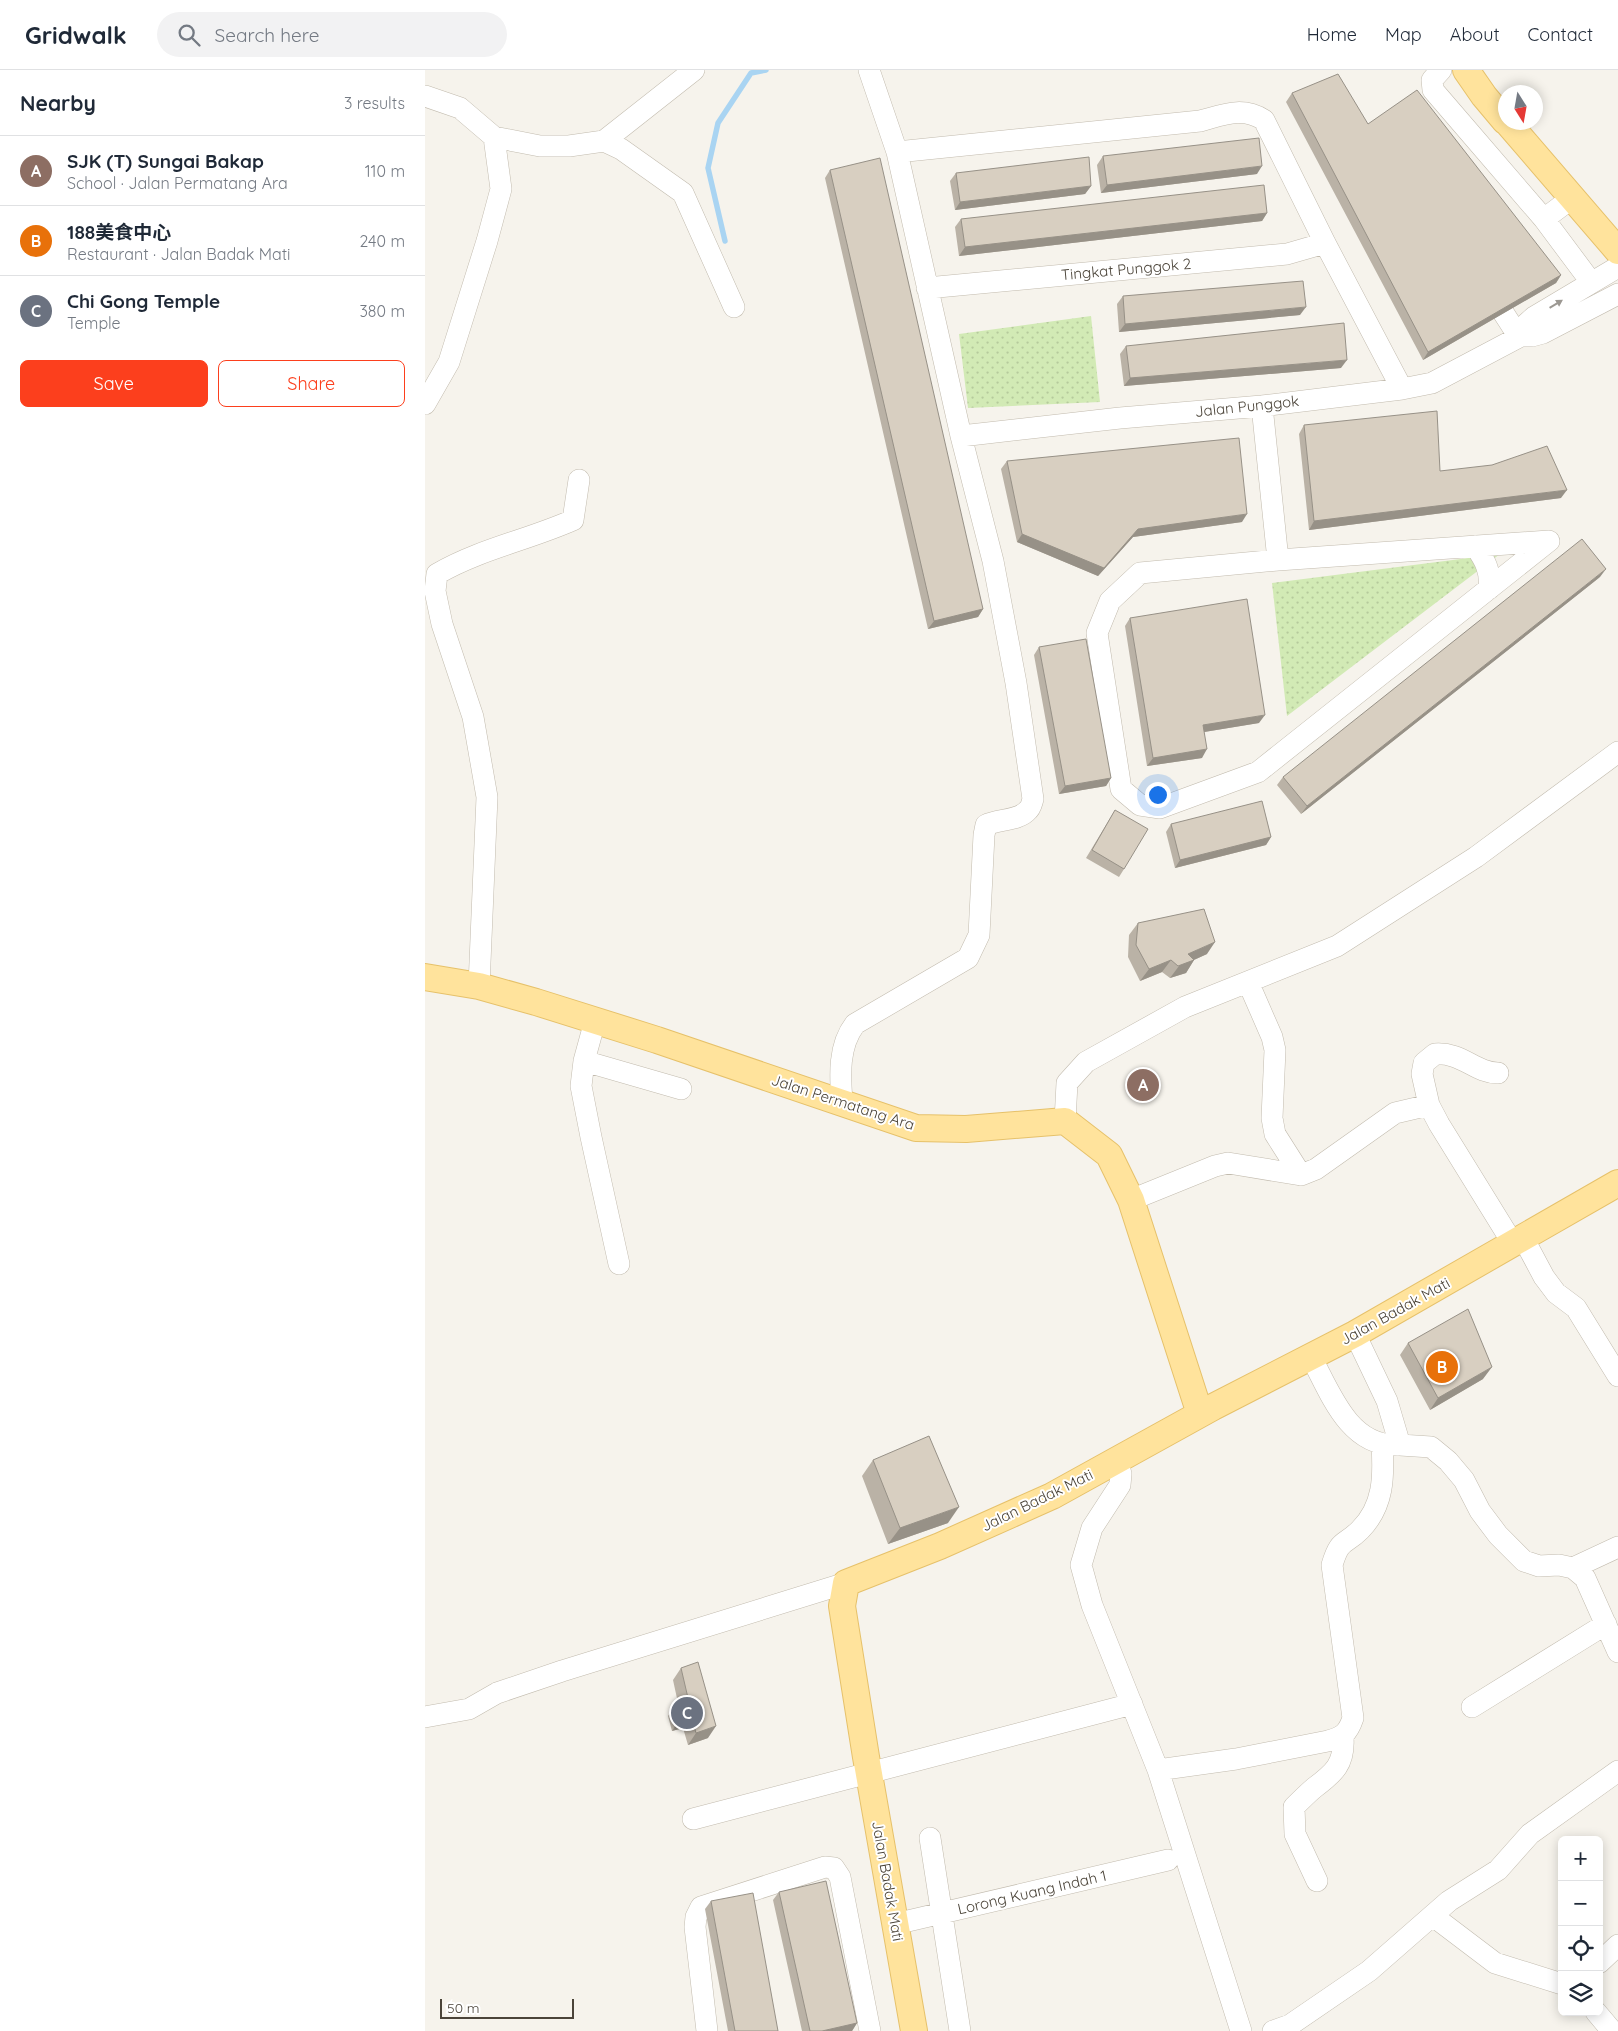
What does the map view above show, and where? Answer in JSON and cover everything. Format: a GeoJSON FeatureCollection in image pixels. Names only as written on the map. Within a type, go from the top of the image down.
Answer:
{"type":"FeatureCollection","features":[{"type":"Feature","properties":{"kind":"main road"},"geometry":{"type":"LineString","coordinates":[[1467,70],[1484,96],[1498,113]]}},
{"type":"Feature","properties":{"kind":"main road"},"geometry":{"type":"LineString","coordinates":[[1513,130],[1618,251]]}},
{"type":"Feature","properties":{"kind":"main road","name":"Jalan Permatang Ara"},"geometry":{"type":"LineString","coordinates":[[425,977],[479,986],[657,1040],[916,1128],[966,1129],[1065,1121]]}},
{"type":"Feature","properties":{"kind":"main road"},"geometry":{"type":"LineString","coordinates":[[1065,1121],[1109,1155],[1131,1200],[1200,1414]]}},
{"type":"Feature","properties":{"kind":"main road","name":"Jalan Badak Mati"},"geometry":{"type":"LineString","coordinates":[[914,2031],[842,1606],[846,1583],[941,1546],[1035,1504],[1200,1414],[1355,1334],[1618,1183]]}},
{"type":"Feature","properties":{"kind":"street"},"geometry":{"type":"LineString","coordinates":[[425,96],[460,108],[495,138],[540,146],[569,146],[604,141],[694,70]]}},
{"type":"Feature","properties":{"kind":"street"},"geometry":{"type":"LineString","coordinates":[[842,1102],[843,1050],[848,1034],[855,1024],[968,958],[979,935],[984,835],[987,825],[1019,816],[1029,810],[1033,799],[1017,683],[993,561],[961,436],[897,152],[869,70]]}},
{"type":"Feature","properties":{"kind":"street"},"geometry":{"type":"LineString","coordinates":[[1441,70],[1433,80],[1433,90],[1544,219],[1591,282]]}},
{"type":"Feature","properties":{"kind":"street"},"geometry":{"type":"LineString","coordinates":[[897,152],[1200,121],[1231,113],[1253,113],[1264,120],[1325,243],[1403,389]]}},
{"type":"Feature","properties":{"kind":"street"},"geometry":{"type":"LineString","coordinates":[[425,404],[449,362],[487,241],[501,189],[495,138]]}},
{"type":"Feature","properties":{"kind":"street"},"geometry":{"type":"LineString","coordinates":[[604,141],[621,149],[683,193],[734,307]]}},
{"type":"Feature","properties":{"kind":"street"},"geometry":{"type":"LineString","coordinates":[[1544,219],[1572,198]]}},
{"type":"Feature","properties":{"kind":"street","name":"Tingkat Punggok 2"},"geometry":{"type":"LineString","coordinates":[[927,288],[1287,254],[1325,243]]}},
{"type":"Feature","properties":{"kind":"street","name":"Jalan Punggok"},"geometry":{"type":"LineString","coordinates":[[1520,336],[1525,325],[1534,317],[1618,266]]}},
{"type":"Feature","properties":{"kind":"street"},"geometry":{"type":"LineString","coordinates":[[1477,272],[1520,336]]}},
{"type":"Feature","properties":{"kind":"street","name":"Jalan Punggok"},"geometry":{"type":"LineString","coordinates":[[961,436],[1120,418],[1262,406],[1403,389],[1432,382],[1520,336],[1532,336],[1543,333],[1618,294]]}},
{"type":"Feature","properties":{"kind":"street"},"geometry":{"type":"LineString","coordinates":[[1262,406],[1278,560]]}},
{"type":"Feature","properties":{"kind":"street"},"geometry":{"type":"LineString","coordinates":[[479,986],[487,797],[481,753],[473,717],[442,624],[435,591],[437,574],[459,561],[551,530],[573,520],[579,480]]}},
{"type":"Feature","properties":{"kind":"street"},"geometry":{"type":"LineString","coordinates":[[1549,541],[1258,772],[1160,808],[1141,805],[1121,789],[1097,633],[1110,600],[1140,573],[1278,560],[1549,541]]}},
{"type":"Feature","properties":{"kind":"street"},"geometry":{"type":"LineString","coordinates":[[1475,546],[1488,567],[1489,588]]}},
{"type":"Feature","properties":{"kind":"street"},"geometry":{"type":"LineString","coordinates":[[1065,1121],[1067,1083],[1086,1062],[1185,1007],[1337,946],[1476,857],[1618,752]]}},
{"type":"Feature","properties":{"kind":"street"},"geometry":{"type":"LineString","coordinates":[[1247,982],[1272,1037],[1275,1050],[1272,1118],[1275,1134],[1301,1174]]}},
{"type":"Feature","properties":{"kind":"street"},"geometry":{"type":"LineString","coordinates":[[595,1022],[584,1061],[581,1086],[619,1264]]}},
{"type":"Feature","properties":{"kind":"street"},"geometry":{"type":"LineString","coordinates":[[1498,1073],[1487,1072],[1449,1054],[1435,1054],[1424,1064],[1422,1074],[1429,1105],[1459,1158],[1507,1234],[1528,1247],[1544,1277],[1556,1293],[1576,1308],[1618,1376]]}},
{"type":"Feature","properties":{"kind":"street"},"geometry":{"type":"LineString","coordinates":[[584,1061],[681,1088]]}},
{"type":"Feature","properties":{"kind":"street"},"geometry":{"type":"LineString","coordinates":[[1131,1200],[1215,1166],[1228,1163],[1301,1174],[1316,1169],[1395,1113],[1429,1105]]}},
{"type":"Feature","properties":{"kind":"street"},"geometry":{"type":"LineString","coordinates":[[1158,1770],[1236,1759],[1343,1737],[1350,1728],[1353,1718],[1331,1565],[1336,1550],[1344,1541],[1360,1530],[1374,1511],[1391,1445],[1387,1400],[1355,1334]]}},
{"type":"Feature","properties":{"kind":"street"},"geometry":{"type":"LineString","coordinates":[[1311,1357],[1341,1414],[1355,1430],[1391,1445],[1431,1448],[1448,1461],[1465,1480],[1480,1511],[1498,1535],[1523,1561],[1539,1566],[1559,1565],[1573,1568],[1585,1578],[1618,1652]]}},
{"type":"Feature","properties":{"kind":"street"},"geometry":{"type":"LineString","coordinates":[[1117,1460],[1121,1474],[1119,1485],[1092,1528],[1081,1565],[1092,1605],[1158,1770],[1241,2031]]}},
{"type":"Feature","properties":{"kind":"street"},"geometry":{"type":"LineString","coordinates":[[1573,1568],[1618,1547]]}},
{"type":"Feature","properties":{"kind":"street"},"geometry":{"type":"LineString","coordinates":[[425,1717],[469,1709],[497,1693],[544,1677],[846,1583]]}},
{"type":"Feature","properties":{"kind":"street"},"geometry":{"type":"LineString","coordinates":[[1471,1707],[1606,1624]]}},
{"type":"Feature","properties":{"kind":"street"},"geometry":{"type":"LineString","coordinates":[[693,1819],[1133,1704]]}},
{"type":"Feature","properties":{"kind":"street"},"geometry":{"type":"LineString","coordinates":[[1317,1881],[1295,1834],[1294,1807],[1330,1776],[1340,1764],[1344,1748],[1343,1737]]}},
{"type":"Feature","properties":{"kind":"street"},"geometry":{"type":"LineString","coordinates":[[1273,2031],[1290,2025],[1369,1971],[1449,1901],[1499,1870],[1530,1834],[1618,1771]]}},
{"type":"Feature","properties":{"kind":"street"},"geometry":{"type":"LineString","coordinates":[[930,1838],[960,2031]]}},
{"type":"Feature","properties":{"kind":"street","name":"Lorong Kuang Indah 1"},"geometry":{"type":"LineString","coordinates":[[895,1924],[1168,1860]]}},
{"type":"Feature","properties":{"kind":"street"},"geometry":{"type":"LineString","coordinates":[[707,2031],[695,1927],[696,1917],[701,1907],[825,1867],[834,1868],[840,1877],[870,2031]]}},
{"type":"Feature","properties":{"kind":"street"},"geometry":{"type":"LineString","coordinates":[[1433,1916],[1495,1963],[1558,1983]]}},
{"type":"Feature","properties":{"kind":"street"},"geometry":{"type":"LineString","coordinates":[[1603,1959],[1618,1945]]}},
{"type":"Feature","properties":{"kind":"street"},"geometry":{"type":"LineString","coordinates":[[1599,2016],[1612,2031]]}},
{"type":"Feature","properties":{"kind":"green space"},"geometry":{"type":"Polygon","coordinates":[[[1091,316],[1100,402],[968,408],[959,334],[1091,316]]]}},
{"type":"Feature","properties":{"kind":"green space"},"geometry":{"type":"Polygon","coordinates":[[[1500,554],[1287,716],[1272,583],[1500,554]]]}},
{"type":"Feature","properties":{"kind":"building"},"geometry":{"type":"Polygon","coordinates":[[[1338,74],[1368,124],[1417,90],[1561,275],[1428,352],[1292,93],[1338,74]]]}},
{"type":"Feature","properties":{"kind":"building"},"geometry":{"type":"Polygon","coordinates":[[[1259,138],[1262,166],[1107,185],[1103,156],[1259,138]]]}},
{"type":"Feature","properties":{"kind":"building"},"geometry":{"type":"Polygon","coordinates":[[[1089,157],[1091,186],[960,202],[956,173],[1089,157]]]}},
{"type":"Feature","properties":{"kind":"building"},"geometry":{"type":"Polygon","coordinates":[[[880,158],[983,609],[934,621],[830,170],[880,158]]]}},
{"type":"Feature","properties":{"kind":"building"},"geometry":{"type":"Polygon","coordinates":[[[1264,185],[1267,213],[965,247],[961,219],[1264,185]]]}},
{"type":"Feature","properties":{"kind":"building"},"geometry":{"type":"Polygon","coordinates":[[[1303,281],[1306,307],[1125,324],[1123,296],[1303,281]]]}},
{"type":"Feature","properties":{"kind":"building"},"geometry":{"type":"Polygon","coordinates":[[[1344,323],[1347,360],[1130,378],[1126,346],[1344,323]]]}},
{"type":"Feature","properties":{"kind":"building"},"geometry":{"type":"Polygon","coordinates":[[[1437,411],[1440,471],[1492,465],[1547,446],[1567,490],[1314,521],[1304,425],[1437,411]]]}},
{"type":"Feature","properties":{"kind":"building"},"geometry":{"type":"Polygon","coordinates":[[[1239,438],[1247,514],[1138,529],[1104,568],[1022,534],[1007,461],[1239,438]]]}},
{"type":"Feature","properties":{"kind":"building"},"geometry":{"type":"Polygon","coordinates":[[[1582,539],[1606,569],[1307,806],[1283,777],[1582,539]]]}},
{"type":"Feature","properties":{"kind":"building"},"geometry":{"type":"Polygon","coordinates":[[[1247,599],[1265,715],[1203,725],[1207,749],[1153,758],[1130,618],[1247,599]]]}},
{"type":"Feature","properties":{"kind":"building"},"geometry":{"type":"Polygon","coordinates":[[[1086,639],[1111,778],[1065,786],[1039,647],[1086,639]]]}},
{"type":"Feature","properties":{"kind":"building"},"geometry":{"type":"Polygon","coordinates":[[[1262,801],[1271,837],[1180,860],[1171,824],[1262,801]]]}},
{"type":"Feature","properties":{"kind":"building"},"geometry":{"type":"Polygon","coordinates":[[[1115,810],[1148,829],[1124,869],[1092,850],[1115,810]]]}},
{"type":"Feature","properties":{"kind":"building"},"geometry":{"type":"Polygon","coordinates":[[[1204,909],[1215,942],[1188,954],[1194,960],[1178,966],[1171,960],[1149,969],[1136,945],[1138,923],[1204,909]]]}},
{"type":"Feature","properties":{"kind":"building"},"geometry":{"type":"Polygon","coordinates":[[[1468,1309],[1492,1367],[1438,1398],[1408,1343],[1468,1309]]]}},
{"type":"Feature","properties":{"kind":"building"},"geometry":{"type":"Polygon","coordinates":[[[929,1436],[959,1507],[900,1528],[873,1460],[929,1436]]]}},
{"type":"Feature","properties":{"kind":"building"},"geometry":{"type":"Polygon","coordinates":[[[698,1662],[716,1726],[696,1733],[691,1716],[680,1719],[677,1704],[688,1698],[681,1668],[698,1662]]]}},
{"type":"Feature","properties":{"kind":"building"},"geometry":{"type":"Polygon","coordinates":[[[826,1881],[857,2023],[822,2031],[810,2031],[779,1892],[826,1881]]]}},
{"type":"Feature","properties":{"kind":"building"},"geometry":{"type":"Polygon","coordinates":[[[753,1893],[778,2031],[735,2031],[711,1901],[753,1893]]]}},
{"type":"Feature","properties":{"kind":"waterway"},"geometry":{"type":"LineString","coordinates":[[725,241],[708,168],[718,123],[751,73],[766,70]]}},
{"type":"Feature","properties":{"kind":"place","name":"SJK (T) Sungai Bakap"},"geometry":{"type":"Point","coordinates":[1143,1085]}},
{"type":"Feature","properties":{"kind":"place","name":"188美食中心"},"geometry":{"type":"Point","coordinates":[1442,1367]}},
{"type":"Feature","properties":{"kind":"place","name":"Chi Gong Temple"},"geometry":{"type":"Point","coordinates":[687,1713]}}]}
